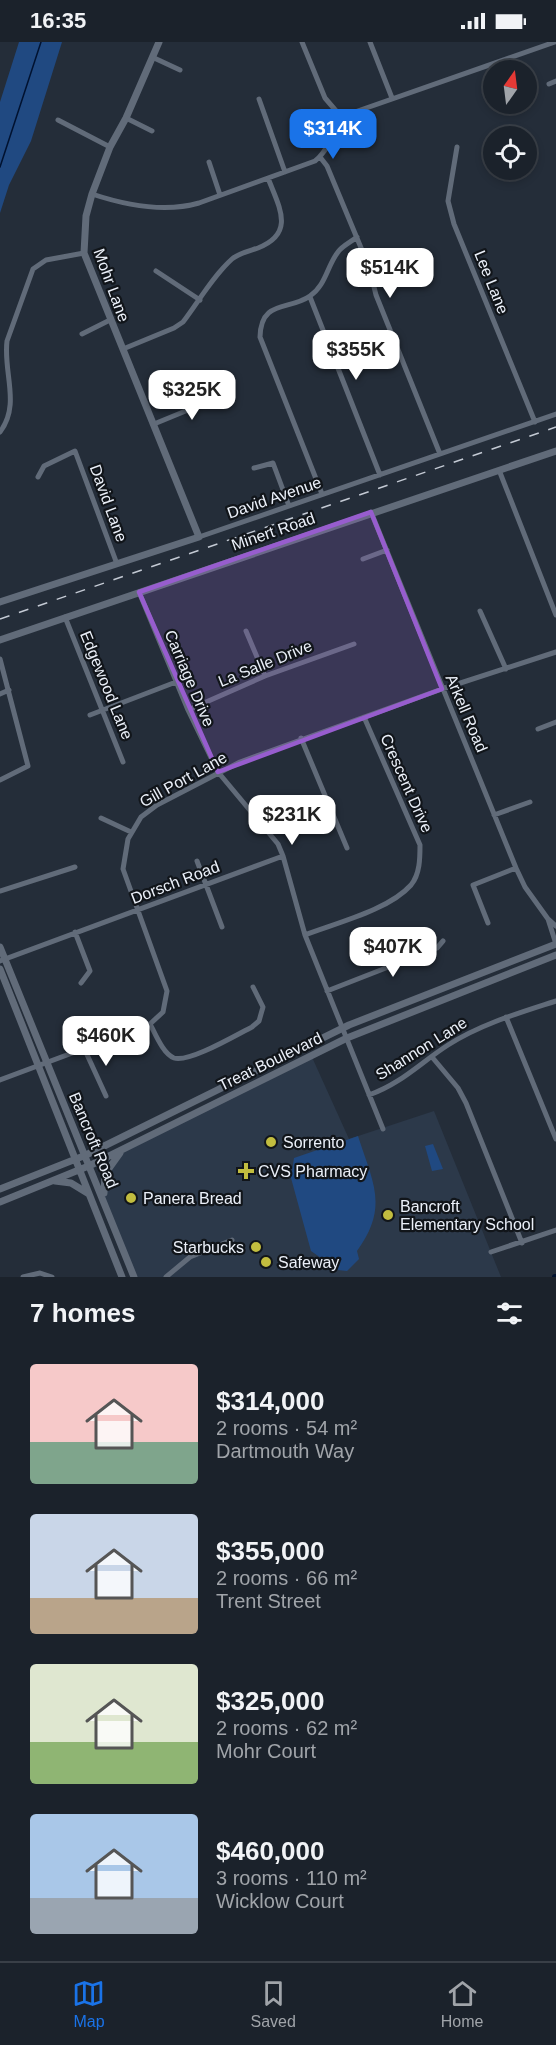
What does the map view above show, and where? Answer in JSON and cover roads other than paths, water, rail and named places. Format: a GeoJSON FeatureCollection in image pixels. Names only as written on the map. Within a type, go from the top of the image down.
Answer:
{"type":"FeatureCollection","features":[{"type":"Feature","properties":{"kind":"street","name":"Mohr Lane"},"geometry":{"type":"LineString","coordinates":[[159,42],[126,118],[110,147],[92,194],[86,216],[84,253],[199,537]]}},
{"type":"Feature","properties":{"kind":"street"},"geometry":{"type":"LineString","coordinates":[[302,42],[326,98],[343,119]]}},
{"type":"Feature","properties":{"kind":"street"},"geometry":{"type":"LineString","coordinates":[[370,42],[392,98]]}},
{"type":"Feature","properties":{"kind":"street"},"geometry":{"type":"LineString","coordinates":[[92,194],[132,206],[186,206],[220,195],[320,157],[343,119],[358,110],[555,42]]}},
{"type":"Feature","properties":{"kind":"street"},"geometry":{"type":"LineString","coordinates":[[152,57],[180,70]]}},
{"type":"Feature","properties":{"kind":"street"},"geometry":{"type":"LineString","coordinates":[[549,84],[556,81]]}},
{"type":"Feature","properties":{"kind":"street"},"geometry":{"type":"LineString","coordinates":[[259,99],[285,172]]}},
{"type":"Feature","properties":{"kind":"street"},"geometry":{"type":"LineString","coordinates":[[126,118],[152,131]]}},
{"type":"Feature","properties":{"kind":"street"},"geometry":{"type":"LineString","coordinates":[[58,120],[110,147]]}},
{"type":"Feature","properties":{"kind":"street","name":"Lee Lane"},"geometry":{"type":"LineString","coordinates":[[457,147],[448,201],[454,224],[535,422]]}},
{"type":"Feature","properties":{"kind":"street"},"geometry":{"type":"LineString","coordinates":[[320,157],[327,166],[357,237],[369,267],[376,295],[440,454]]}},
{"type":"Feature","properties":{"kind":"street"},"geometry":{"type":"LineString","coordinates":[[209,162],[220,195]]}},
{"type":"Feature","properties":{"kind":"street"},"geometry":{"type":"LineString","coordinates":[[123,349],[183,322],[235,256],[267,244],[279,236],[282,225],[281,211],[268,178]]}},
{"type":"Feature","properties":{"kind":"street"},"geometry":{"type":"LineString","coordinates":[[322,494],[260,337],[260,325],[275,308],[310,297],[323,282],[338,251],[357,237]]}},
{"type":"Feature","properties":{"kind":"street"},"geometry":{"type":"LineString","coordinates":[[0,432],[7,423],[12,404],[6,353],[8,341],[33,269],[46,260],[84,253]]}},
{"type":"Feature","properties":{"kind":"street"},"geometry":{"type":"LineString","coordinates":[[156,271],[200,300]]}},
{"type":"Feature","properties":{"kind":"street"},"geometry":{"type":"LineString","coordinates":[[310,297],[380,475]]}},
{"type":"Feature","properties":{"kind":"street"},"geometry":{"type":"LineString","coordinates":[[82,334],[110,320]]}},
{"type":"Feature","properties":{"kind":"street"},"geometry":{"type":"LineString","coordinates":[[154,424],[222,396]]}},
{"type":"Feature","properties":{"kind":"street","name":"David Avenue"},"geometry":{"type":"LineString","coordinates":[[0,602],[199,537],[556,414]]}},
{"type":"Feature","properties":{"kind":"street","name":"Minert Road"},"geometry":{"type":"LineString","coordinates":[[0,640],[556,450]]}},
{"type":"Feature","properties":{"kind":"street","name":"David Lane"},"geometry":{"type":"LineString","coordinates":[[38,477],[44,466],[75,451],[117,564]]}},
{"type":"Feature","properties":{"kind":"street"},"geometry":{"type":"LineString","coordinates":[[254,468],[273,462],[289,506]]}},
{"type":"Feature","properties":{"kind":"street"},"geometry":{"type":"LineString","coordinates":[[499,470],[556,615]]}},
{"type":"Feature","properties":{"kind":"street","name":"Arkell Road"},"geometry":{"type":"LineString","coordinates":[[371,512],[516,868],[525,887],[548,920],[556,927]]}},
{"type":"Feature","properties":{"kind":"street"},"geometry":{"type":"LineString","coordinates":[[363,559],[387,550]]}},
{"type":"Feature","properties":{"kind":"street","name":"Carriage Drive"},"geometry":{"type":"LineString","coordinates":[[139,592],[188,710],[218,772],[278,844],[284,856],[305,935],[383,1129]]}},
{"type":"Feature","properties":{"kind":"street"},"geometry":{"type":"LineString","coordinates":[[480,611],[506,669]]}},
{"type":"Feature","properties":{"kind":"street","name":"Edgewood Lane"},"geometry":{"type":"LineString","coordinates":[[65,617],[123,762]]}},
{"type":"Feature","properties":{"kind":"street"},"geometry":{"type":"LineString","coordinates":[[246,631],[265,676]]}},
{"type":"Feature","properties":{"kind":"street","name":"La Salle Drive"},"geometry":{"type":"LineString","coordinates":[[188,710],[265,676],[354,644]]}},
{"type":"Feature","properties":{"kind":"street","name":"Gill Port Lane"},"geometry":{"type":"LineString","coordinates":[[150,1024],[163,1012],[167,991],[136,912],[123,869],[124,848],[131,832],[148,810],[218,772],[301,738],[556,652]]}},
{"type":"Feature","properties":{"kind":"street"},"geometry":{"type":"LineString","coordinates":[[0,659],[9,690],[11,710],[28,766],[0,780]]}},
{"type":"Feature","properties":{"kind":"street"},"geometry":{"type":"LineString","coordinates":[[90,715],[102,708],[176,682]]}},
{"type":"Feature","properties":{"kind":"street"},"geometry":{"type":"LineString","coordinates":[[0,694],[9,690]]}},
{"type":"Feature","properties":{"kind":"street","name":"Crescent Drive"},"geometry":{"type":"LineString","coordinates":[[305,935],[389,902],[412,884],[420,864],[420,844],[364,717]]}},
{"type":"Feature","properties":{"kind":"street"},"geometry":{"type":"LineString","coordinates":[[538,729],[556,722]]}},
{"type":"Feature","properties":{"kind":"street"},"geometry":{"type":"LineString","coordinates":[[301,738],[347,848]]}},
{"type":"Feature","properties":{"kind":"street"},"geometry":{"type":"LineString","coordinates":[[494,815],[530,802]]}},
{"type":"Feature","properties":{"kind":"street"},"geometry":{"type":"LineString","coordinates":[[101,818],[131,832]]}},
{"type":"Feature","properties":{"kind":"street","name":"Dorsch Road"},"geometry":{"type":"LineString","coordinates":[[2,960],[284,856]]}},
{"type":"Feature","properties":{"kind":"street"},"geometry":{"type":"LineString","coordinates":[[196,861],[222,927]]}},
{"type":"Feature","properties":{"kind":"street"},"geometry":{"type":"LineString","coordinates":[[0,891],[75,867]]}},
{"type":"Feature","properties":{"kind":"street"},"geometry":{"type":"LineString","coordinates":[[488,923],[473,885],[516,868]]}},
{"type":"Feature","properties":{"kind":"street","name":"Arkell Road"},"geometry":{"type":"LineString","coordinates":[[548,920],[556,944]]}},
{"type":"Feature","properties":{"kind":"street"},"geometry":{"type":"LineString","coordinates":[[75,932],[90,971],[81,983]]}},
{"type":"Feature","properties":{"kind":"street"},"geometry":{"type":"LineString","coordinates":[[327,992],[437,948],[444,941]]}},
{"type":"Feature","properties":{"kind":"street","name":"Treat Boulevard"},"geometry":{"type":"LineString","coordinates":[[0,1189],[86,1155],[343,1028],[466,977],[556,944]]}},
{"type":"Feature","properties":{"kind":"street","name":"Bancroft Road"},"geometry":{"type":"LineString","coordinates":[[0,947],[2,960],[79,1170],[122,1277]]}},
{"type":"Feature","properties":{"kind":"street","name":"Treat Boulevard"},"geometry":{"type":"LineString","coordinates":[[0,1202],[91,1165],[347,1038],[556,955]]}},
{"type":"Feature","properties":{"kind":"street","name":"Bancroft Road"},"geometry":{"type":"LineString","coordinates":[[0,969],[41,1063],[91,1165],[134,1277]]}},
{"type":"Feature","properties":{"kind":"street"},"geometry":{"type":"LineString","coordinates":[[0,1080],[150,1024],[166,1052],[173,1058],[186,1058],[252,1027],[259,1021],[263,1007],[253,987]]}},
{"type":"Feature","properties":{"kind":"street","name":"Shannon Lane"},"geometry":{"type":"LineString","coordinates":[[369,1095],[393,1086],[460,1038],[506,1017],[556,1001]]}},
{"type":"Feature","properties":{"kind":"street"},"geometry":{"type":"LineString","coordinates":[[506,1017],[556,1139]]}},
{"type":"Feature","properties":{"kind":"street"},"geometry":{"type":"LineString","coordinates":[[84,1048],[106,1096]]}},
{"type":"Feature","properties":{"kind":"street"},"geometry":{"type":"LineString","coordinates":[[432,1057],[458,1088],[466,1103],[522,1244]]}},
{"type":"Feature","properties":{"kind":"street"},"geometry":{"type":"LineString","coordinates":[[105,1202],[105,1174],[125,1148]]}},
{"type":"Feature","properties":{"kind":"street"},"geometry":{"type":"LineString","coordinates":[[53,1181],[71,1183],[89,1195]]}},
{"type":"Feature","properties":{"kind":"street"},"geometry":{"type":"LineString","coordinates":[[491,1252],[522,1244],[556,1230]]}},
{"type":"Feature","properties":{"kind":"street"},"geometry":{"type":"LineString","coordinates":[[166,1277],[190,1257],[232,1240]]}},
{"type":"Feature","properties":{"kind":"street"},"geometry":{"type":"LineString","coordinates":[[23,1277],[40,1273],[52,1277]]}},
{"type":"Feature","properties":{"kind":"waterway"},"geometry":{"type":"LineString","coordinates":[[0,167],[41,42]]}},
{"type":"Feature","properties":{"kind":"railway"},"geometry":{"type":"LineString","coordinates":[[0,619],[556,427]]}},
{"type":"Feature","properties":{"kind":"place","name":"Sorrento"},"geometry":{"type":"Point","coordinates":[271,1142]}},
{"type":"Feature","properties":{"kind":"place","name":"CVS Pharmacy"},"geometry":{"type":"Point","coordinates":[246,1171]}},
{"type":"Feature","properties":{"kind":"place","name":"Panera Bread"},"geometry":{"type":"Point","coordinates":[131,1198]}},
{"type":"Feature","properties":{"kind":"place","name":"Bancroft Elementary School"},"geometry":{"type":"Point","coordinates":[388,1215]}},
{"type":"Feature","properties":{"kind":"place","name":"Starbucks"},"geometry":{"type":"Point","coordinates":[256,1247]}},
{"type":"Feature","properties":{"kind":"place","name":"Safeway"},"geometry":{"type":"Point","coordinates":[266,1262]}}]}
